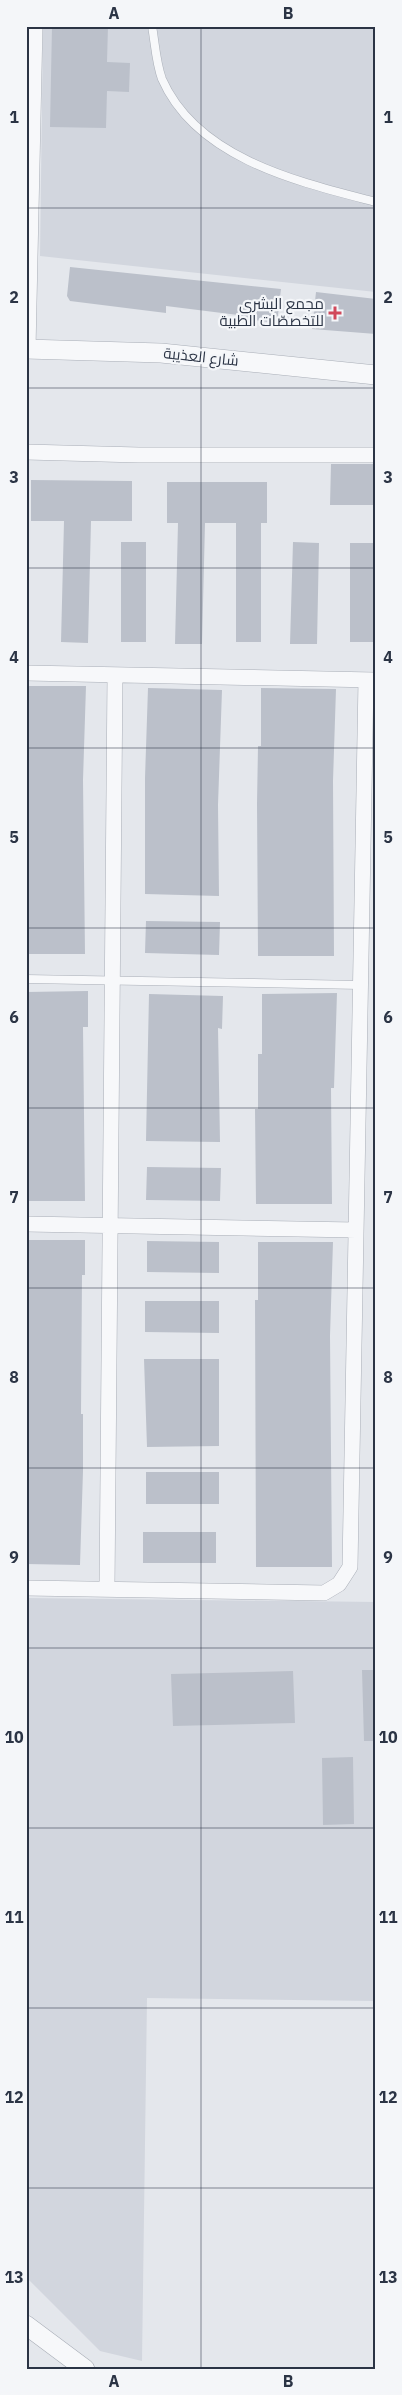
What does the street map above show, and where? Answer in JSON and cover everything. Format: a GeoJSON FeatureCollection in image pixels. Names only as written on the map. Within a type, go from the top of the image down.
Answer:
{"type":"FeatureCollection","features":[{"type":"Feature","properties":{"kind":"street"},"geometry":{"type":"LineString","coordinates":[[27,349],[35,26]]}},
{"type":"Feature","properties":{"kind":"street","name":"شارع العذيبة"},"geometry":{"type":"LineString","coordinates":[[27,349],[161,353],[376,375]]}},
{"type":"Feature","properties":{"kind":"street"},"geometry":{"type":"LineString","coordinates":[[26,452],[139,455],[376,456]]}},
{"type":"Feature","properties":{"kind":"street"},"geometry":{"type":"LineString","coordinates":[[26,673],[371,680],[361,985],[350,1567],[339,1584],[324,1593],[26,1588]]}},
{"type":"Feature","properties":{"kind":"street"},"geometry":{"type":"LineString","coordinates":[[108,1589],[115,675]]}},
{"type":"Feature","properties":{"kind":"street"},"geometry":{"type":"LineString","coordinates":[[26,1224],[356,1230]]}},
{"type":"Feature","properties":{"kind":"street"},"geometry":{"type":"LineString","coordinates":[[26,2325],[85,2369]]}},
{"type":"Feature","properties":{"kind":"lane"},"geometry":{"type":"LineString","coordinates":[[152,26],[162,77],[178,107],[202,133],[232,151],[275,171],[376,202]]}},
{"type":"Feature","properties":{"kind":"lane"},"geometry":{"type":"LineString","coordinates":[[26,979],[361,985]]}},
{"type":"Feature","properties":{"kind":"shaded area"},"geometry":{"type":"Polygon","coordinates":[[[43,26],[376,26],[376,292],[40,256],[43,26]]]}},
{"type":"Feature","properties":{"kind":"shaded area"},"geometry":{"type":"Polygon","coordinates":[[[26,1598],[376,1602],[376,2001],[147,1998],[142,2361],[100,2351],[26,2277],[26,1598]]]}},
{"type":"Feature","properties":{"kind":"building"},"geometry":{"type":"Polygon","coordinates":[[[52,26],[108,26],[107,62],[130,63],[129,92],[107,91],[106,128],[50,127],[52,26]]]}},
{"type":"Feature","properties":{"kind":"building"},"geometry":{"type":"Polygon","coordinates":[[[70,267],[281,289],[277,323],[238,318],[238,315],[166,306],[166,313],[70,301],[67,296],[70,267]]]}},
{"type":"Feature","properties":{"kind":"building","name":"مجمع البشرى للتخصصّات الطبية"},"geometry":{"type":"Polygon","coordinates":[[[316,292],[376,299],[376,334],[312,329],[316,292]]]}},
{"type":"Feature","properties":{"kind":"building"},"geometry":{"type":"Polygon","coordinates":[[[331,464],[376,464],[376,505],[330,505],[331,464]]]}},
{"type":"Feature","properties":{"kind":"building"},"geometry":{"type":"Polygon","coordinates":[[[31,480],[132,481],[132,521],[91,521],[88,643],[61,642],[64,521],[31,521],[31,480]]]}},
{"type":"Feature","properties":{"kind":"building"},"geometry":{"type":"Polygon","coordinates":[[[167,482],[267,482],[267,523],[261,523],[261,642],[236,642],[236,523],[205,523],[202,644],[175,644],[178,523],[167,523],[167,482]]]}},
{"type":"Feature","properties":{"kind":"building"},"geometry":{"type":"Polygon","coordinates":[[[121,542],[146,542],[146,642],[121,642],[121,542]]]}},
{"type":"Feature","properties":{"kind":"building"},"geometry":{"type":"Polygon","coordinates":[[[293,542],[319,543],[317,644],[290,644],[293,542]]]}},
{"type":"Feature","properties":{"kind":"building"},"geometry":{"type":"Polygon","coordinates":[[[350,543],[375,543],[375,642],[350,642],[350,543]]]}},
{"type":"Feature","properties":{"kind":"building"},"geometry":{"type":"Polygon","coordinates":[[[26,686],[86,686],[83,780],[85,954],[26,954],[26,686]]]}},
{"type":"Feature","properties":{"kind":"building"},"geometry":{"type":"Polygon","coordinates":[[[148,688],[222,690],[218,805],[219,896],[145,894],[145,778],[148,688]]]}},
{"type":"Feature","properties":{"kind":"building"},"geometry":{"type":"Polygon","coordinates":[[[261,688],[336,689],[333,781],[334,956],[258,956],[257,804],[258,746],[261,746],[261,688]]]}},
{"type":"Feature","properties":{"kind":"building"},"geometry":{"type":"Polygon","coordinates":[[[146,921],[220,922],[219,955],[145,953],[146,921]]]}},
{"type":"Feature","properties":{"kind":"building"},"geometry":{"type":"Polygon","coordinates":[[[88,991],[88,1027],[83,1027],[85,1201],[26,1201],[26,992],[88,991]]]}},
{"type":"Feature","properties":{"kind":"building"},"geometry":{"type":"Polygon","coordinates":[[[337,993],[334,1088],[331,1088],[332,1204],[256,1204],[255,1109],[258,1109],[258,1054],[262,1054],[262,994],[337,993]]]}},
{"type":"Feature","properties":{"kind":"building"},"geometry":{"type":"Polygon","coordinates":[[[149,994],[223,996],[222,1029],[218,1028],[220,1142],[146,1141],[149,994]]]}},
{"type":"Feature","properties":{"kind":"building"},"geometry":{"type":"Polygon","coordinates":[[[147,1167],[221,1168],[220,1201],[146,1200],[147,1167]]]}},
{"type":"Feature","properties":{"kind":"building"},"geometry":{"type":"Polygon","coordinates":[[[26,1240],[85,1240],[85,1275],[82,1275],[81,1414],[83,1414],[83,1471],[80,1565],[26,1564],[26,1240]]]}},
{"type":"Feature","properties":{"kind":"building"},"geometry":{"type":"Polygon","coordinates":[[[147,1241],[219,1242],[219,1273],[147,1272],[147,1241]]]}},
{"type":"Feature","properties":{"kind":"building"},"geometry":{"type":"Polygon","coordinates":[[[258,1242],[333,1242],[330,1336],[332,1567],[256,1567],[255,1300],[258,1300],[258,1242]]]}},
{"type":"Feature","properties":{"kind":"building"},"geometry":{"type":"Polygon","coordinates":[[[145,1301],[219,1301],[219,1333],[145,1332],[145,1301]]]}},
{"type":"Feature","properties":{"kind":"building"},"geometry":{"type":"Polygon","coordinates":[[[144,1359],[219,1359],[219,1446],[147,1447],[144,1359]]]}},
{"type":"Feature","properties":{"kind":"building"},"geometry":{"type":"Polygon","coordinates":[[[146,1472],[219,1472],[219,1504],[146,1504],[146,1472]]]}},
{"type":"Feature","properties":{"kind":"building"},"geometry":{"type":"Polygon","coordinates":[[[143,1532],[216,1532],[216,1563],[143,1563],[143,1532]]]}},
{"type":"Feature","properties":{"kind":"building"},"geometry":{"type":"Polygon","coordinates":[[[362,1670],[376,1670],[376,1741],[364,1741],[362,1670]]]}},
{"type":"Feature","properties":{"kind":"building"},"geometry":{"type":"Polygon","coordinates":[[[293,1671],[295,1723],[173,1726],[171,1674],[293,1671]]]}},
{"type":"Feature","properties":{"kind":"building"},"geometry":{"type":"Polygon","coordinates":[[[353,1757],[354,1824],[323,1825],[322,1758],[353,1757]]]}},
{"type":"Feature","properties":{"kind":"place","name":"مجمع البشرى للتخصصّات الطبية"},"geometry":{"type":"Point","coordinates":[335,313]}}]}
